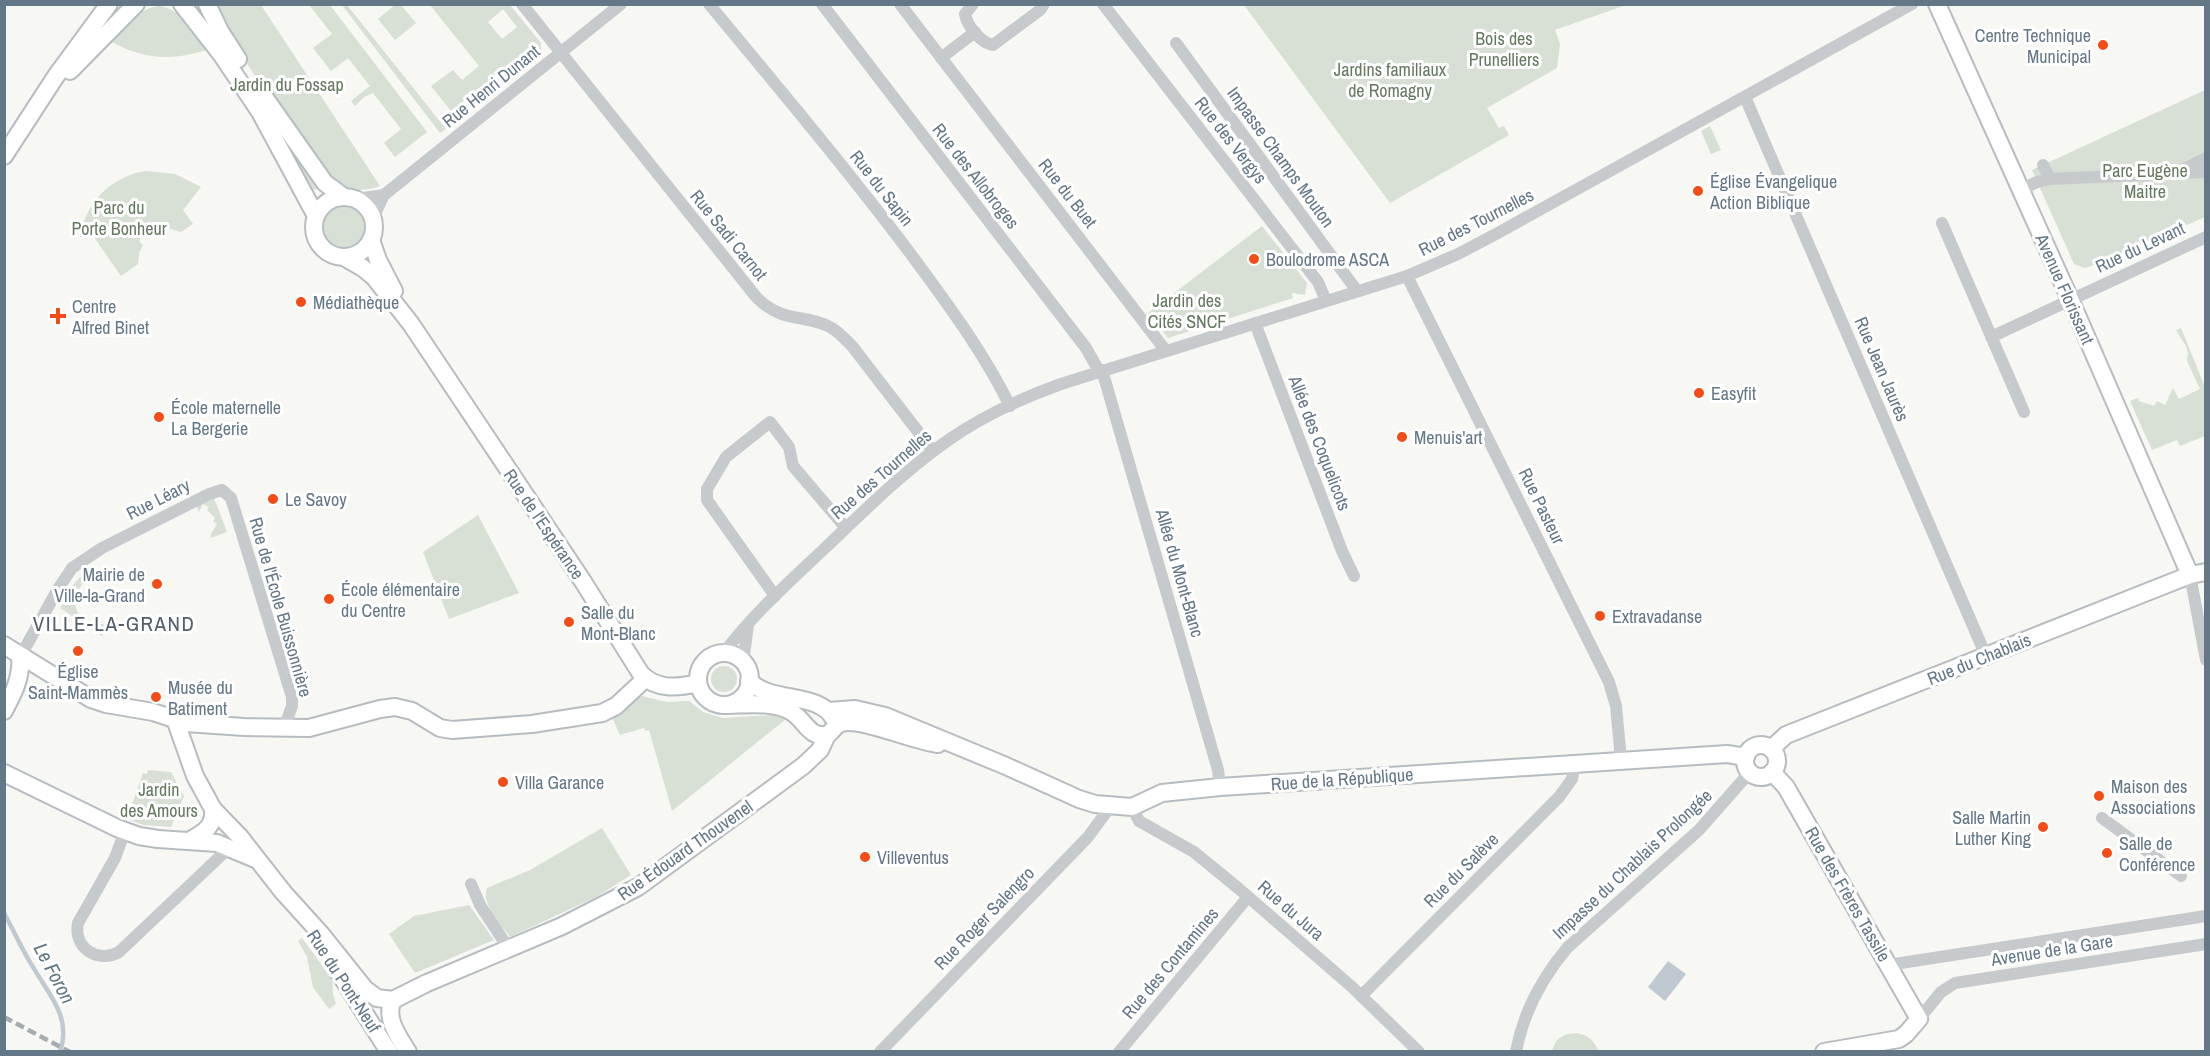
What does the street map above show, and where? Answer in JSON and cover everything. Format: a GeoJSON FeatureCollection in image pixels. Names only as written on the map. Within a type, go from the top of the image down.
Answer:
{"type":"FeatureCollection","features":[{"type":"Feature","properties":{"kind":"street"},"geometry":{"type":"LineString","coordinates":[[6,152],[61,69],[109,4],[133,8]]}},
{"type":"Feature","properties":{"kind":"street"},"geometry":{"type":"LineString","coordinates":[[182,4],[221,54],[260,112],[316,216]]}},
{"type":"Feature","properties":{"kind":"street"},"geometry":{"type":"LineString","coordinates":[[207,4],[223,37],[325,183],[350,198],[368,209],[373,218],[374,229],[371,240],[360,252],[344,257],[334,255],[321,246],[314,229],[316,216],[325,204],[334,199],[350,198],[384,195]]}},
{"type":"Feature","properties":{"kind":"street","name":"Rue Sadi Carnot"},"geometry":{"type":"LineString","coordinates":[[522,4],[757,298],[781,315],[819,323],[837,332],[852,346],[933,452]]}},
{"type":"Feature","properties":{"kind":"street","name":"Rue Henri Dunant"},"geometry":{"type":"LineString","coordinates":[[373,218],[384,195],[621,4]]}},
{"type":"Feature","properties":{"kind":"street","name":"Rue du Sapin"},"geometry":{"type":"LineString","coordinates":[[709,4],[879,212],[952,311],[988,365],[1010,406]]}},
{"type":"Feature","properties":{"kind":"street","name":"Rue des Allobroges"},"geometry":{"type":"LineString","coordinates":[[822,4],[1086,348],[1100,371]]}},
{"type":"Feature","properties":{"kind":"street","name":"Rue du Buet"},"geometry":{"type":"LineString","coordinates":[[900,4],[1166,351]]}},
{"type":"Feature","properties":{"kind":"street"},"geometry":{"type":"LineString","coordinates":[[973,4],[966,11],[965,16],[985,43],[996,45],[1040,10],[1044,4]]}},
{"type":"Feature","properties":{"kind":"street","name":"Rue des Vergys"},"geometry":{"type":"LineString","coordinates":[[1102,4],[1318,282],[1326,301]]}},
{"type":"Feature","properties":{"kind":"street","name":"Rue des Tournelles"},"geometry":{"type":"LineString","coordinates":[[723,654],[775,596],[901,476],[950,439],[1010,406],[1052,387],[1407,276],[1458,254],[1912,4]]}},
{"type":"Feature","properties":{"kind":"street","name":"Avenue Florissant"},"geometry":{"type":"LineString","coordinates":[[1937,4],[2020,190],[2198,574]]}},
{"type":"Feature","properties":{"kind":"street"},"geometry":{"type":"LineString","coordinates":[[37,107],[133,8]]}},
{"type":"Feature","properties":{"kind":"street"},"geometry":{"type":"LineString","coordinates":[[941,58],[975,32]]}},
{"type":"Feature","properties":{"kind":"street","name":"Impasse Champs Mouton"},"geometry":{"type":"LineString","coordinates":[[1176,43],[1357,291]]}},
{"type":"Feature","properties":{"kind":"street","name":"Rue Jean Jaurès"},"geometry":{"type":"LineString","coordinates":[[1745,97],[1986,656]]}},
{"type":"Feature","properties":{"kind":"street"},"geometry":{"type":"LineString","coordinates":[[2174,174],[2205,158]]}},
{"type":"Feature","properties":{"kind":"street"},"geometry":{"type":"LineString","coordinates":[[2043,165],[2050,179]]}},
{"type":"Feature","properties":{"kind":"street"},"geometry":{"type":"LineString","coordinates":[[2020,190],[2050,179],[2205,172]]}},
{"type":"Feature","properties":{"kind":"street"},"geometry":{"type":"LineString","coordinates":[[1942,223],[2024,412]]}},
{"type":"Feature","properties":{"kind":"street","name":"Rue du Levant"},"geometry":{"type":"LineString","coordinates":[[1991,336],[2205,237]]}},
{"type":"Feature","properties":{"kind":"street","name":"Rue de l'Espérance"},"geometry":{"type":"LineString","coordinates":[[371,240],[378,260],[411,324]]}},
{"type":"Feature","properties":{"kind":"street","name":"Rue de l'Espérance"},"geometry":{"type":"LineString","coordinates":[[344,257],[363,268],[374,278],[411,324],[582,580],[645,679]]}},
{"type":"Feature","properties":{"kind":"street","name":"Rue Pasteur"},"geometry":{"type":"LineString","coordinates":[[1407,276],[1606,675],[1614,696],[1621,760]]}},
{"type":"Feature","properties":{"kind":"street","name":"Allée des Coquelicots"},"geometry":{"type":"LineString","coordinates":[[1255,323],[1342,551],[1354,576]]}},
{"type":"Feature","properties":{"kind":"street","name":"Allée du Mont-Blanc"},"geometry":{"type":"LineString","coordinates":[[1100,371],[1218,770],[1220,787]]}},
{"type":"Feature","properties":{"kind":"street"},"geometry":{"type":"LineString","coordinates":[[775,596],[706,496],[708,487],[728,455],[770,422],[789,447],[794,466],[846,528]]}},
{"type":"Feature","properties":{"kind":"street","name":"Rue Léary"},"geometry":{"type":"LineString","coordinates":[[20,657],[72,568],[102,548],[209,494],[222,490],[230,495]]}},
{"type":"Feature","properties":{"kind":"street","name":"Rue de l'École Buissonnière"},"geometry":{"type":"LineString","coordinates":[[230,495],[292,697],[290,728]]}},
{"type":"Feature","properties":{"kind":"street","name":"Rue du Chablais"},"geometry":{"type":"LineString","coordinates":[[1771,749],[1786,735],[2198,574],[2205,560]]}},
{"type":"Feature","properties":{"kind":"street"},"geometry":{"type":"LineString","coordinates":[[2198,574],[2205,660]]}},
{"type":"Feature","properties":{"kind":"street"},"geometry":{"type":"LineString","coordinates":[[743,663],[748,625]]}},
{"type":"Feature","properties":{"kind":"street"},"geometry":{"type":"LineString","coordinates":[[4,645],[86,697],[106,704],[153,712],[201,724],[290,728],[327,724],[395,707],[412,711],[440,728],[472,730],[542,723],[608,711],[619,704],[645,679],[658,686],[668,687],[698,683]]}},
{"type":"Feature","properties":{"kind":"street"},"geometry":{"type":"LineString","coordinates":[[723,654],[736,657],[743,663],[749,681],[743,696],[724,705],[707,699],[698,683],[699,671],[704,663],[714,655],[723,654]]}},
{"type":"Feature","properties":{"kind":"street"},"geometry":{"type":"LineString","coordinates":[[4,711],[18,681],[21,669],[20,657]]}},
{"type":"Feature","properties":{"kind":"street","name":"Rue de la République"},"geometry":{"type":"LineString","coordinates":[[749,681],[770,694],[815,704],[830,724]]}},
{"type":"Feature","properties":{"kind":"street","name":"Rue de la République"},"geometry":{"type":"LineString","coordinates":[[724,705],[783,708],[796,715],[813,734],[830,724],[854,722],[921,742],[953,746],[1006,766],[1079,799],[1110,807],[1132,807],[1162,793],[1220,787],[1575,763],[1727,754],[1748,764]]}},
{"type":"Feature","properties":{"kind":"street"},"geometry":{"type":"LineString","coordinates":[[175,719],[195,776],[235,842]]}},
{"type":"Feature","properties":{"kind":"street","name":"Rue Édouard Thouvenel"},"geometry":{"type":"LineString","coordinates":[[393,1000],[598,909],[648,880],[804,766],[820,750],[830,724]]}},
{"type":"Feature","properties":{"kind":"street"},"geometry":{"type":"LineString","coordinates":[[1756,746],[1771,749],[1776,760],[1772,772],[1761,777],[1748,764],[1750,750],[1756,746]]}},
{"type":"Feature","properties":{"kind":"street","name":"Rue du Salève"},"geometry":{"type":"LineString","coordinates":[[1361,996],[1559,797],[1572,779],[1575,763]]}},
{"type":"Feature","properties":{"kind":"street","name":"Impasse du Chablais Prolongée"},"geometry":{"type":"LineString","coordinates":[[1516,1052],[1521,1030],[1535,996],[1567,948],[1700,830],[1748,764]]}},
{"type":"Feature","properties":{"kind":"street","name":"Rue des Frères Tassile"},"geometry":{"type":"LineString","coordinates":[[1772,772],[1786,787],[1919,1019]]}},
{"type":"Feature","properties":{"kind":"street"},"geometry":{"type":"LineString","coordinates":[[4,773],[125,831],[150,838],[217,843],[235,842]]}},
{"type":"Feature","properties":{"kind":"street","name":"Rue Roger Salengro"},"geometry":{"type":"LineString","coordinates":[[880,1052],[1088,837],[1110,807]]}},
{"type":"Feature","properties":{"kind":"street","name":"Rue du Jura"},"geometry":{"type":"LineString","coordinates":[[1132,807],[1139,821],[1194,852],[1248,897],[1361,996],[1419,1052]]}},
{"type":"Feature","properties":{"kind":"street"},"geometry":{"type":"LineString","coordinates":[[189,841],[208,829],[213,820],[213,809]]}},
{"type":"Feature","properties":{"kind":"street"},"geometry":{"type":"LineString","coordinates":[[2102,818],[2181,876]]}},
{"type":"Feature","properties":{"kind":"street"},"geometry":{"type":"LineString","coordinates":[[125,831],[115,858],[78,923],[77,936],[81,945],[98,956],[110,956],[119,952],[235,842]]}},
{"type":"Feature","properties":{"kind":"street","name":"Rue du Pont-Neuf"},"geometry":{"type":"LineString","coordinates":[[235,842],[256,859],[365,989],[377,998],[393,1000],[390,1008],[393,1024],[408,1052]]}},
{"type":"Feature","properties":{"kind":"street"},"geometry":{"type":"LineString","coordinates":[[471,884],[480,905],[509,949]]}},
{"type":"Feature","properties":{"kind":"street","name":"Rue des Contamines"},"geometry":{"type":"LineString","coordinates":[[1119,1052],[1248,897]]}},
{"type":"Feature","properties":{"kind":"street","name":"Rue du Pont-Neuf"},"geometry":{"type":"LineString","coordinates":[[298,910],[389,1052]]}},
{"type":"Feature","properties":{"kind":"street"},"geometry":{"type":"LineString","coordinates":[[1890,969],[2133,934],[2141,926],[2205,916]]}},
{"type":"Feature","properties":{"kind":"street","name":"Avenue de la Gare"},"geometry":{"type":"LineString","coordinates":[[1919,1019],[1941,992],[1955,983],[2205,944]]}},
{"type":"Feature","properties":{"kind":"street"},"geometry":{"type":"LineString","coordinates":[[1824,1052],[1899,1039],[1919,1019]]}},
{"type":"Feature","properties":{"kind":"green space"},"geometry":{"type":"Polygon","coordinates":[[[396,4],[401,5],[416,23],[395,40],[378,19],[396,4]]]}},
{"type":"Feature","properties":{"kind":"green space"},"geometry":{"type":"Polygon","coordinates":[[[192,5],[201,5],[219,37],[320,186],[311,192],[192,5]]]}},
{"type":"Feature","properties":{"kind":"green space","name":"Jardin du Fossap"},"geometry":{"type":"Polygon","coordinates":[[[215,5],[261,5],[380,186],[357,190],[335,182],[285,119],[254,75],[215,5]]]}},
{"type":"Feature","properties":{"kind":"green space"},"geometry":{"type":"Polygon","coordinates":[[[309,5],[330,5],[427,132],[395,157],[384,143],[401,129],[373,93],[364,97],[355,106],[351,101],[370,86],[348,58],[331,71],[313,48],[332,34],[309,5]]]}},
{"type":"Feature","properties":{"kind":"green space"},"geometry":{"type":"Polygon","coordinates":[[[342,5],[347,5],[446,129],[440,133],[342,5]]]}},
{"type":"Feature","properties":{"kind":"green space"},"geometry":{"type":"Polygon","coordinates":[[[430,5],[510,5],[541,43],[541,50],[511,74],[506,67],[451,111],[431,86],[453,70],[462,80],[479,66],[430,5]],[[503,9],[488,22],[502,39],[517,27],[503,9]]]}},
{"type":"Feature","properties":{"kind":"green space","name":"Jardins familiaux de Romagny"},"geometry":{"type":"Polygon","coordinates":[[[1244,5],[1626,5],[1555,30],[1560,44],[1557,68],[1487,108],[1499,128],[1504,126],[1509,135],[1390,203],[1244,5]]]}},
{"type":"Feature","properties":{"kind":"green space"},"geometry":{"type":"Polygon","coordinates":[[[152,7],[168,8],[181,17],[209,49],[184,56],[160,57],[136,52],[112,42],[139,14],[152,7]]]}},
{"type":"Feature","properties":{"kind":"green space","name":"Parc Eugène Maitre"},"geometry":{"type":"Polygon","coordinates":[[[2205,90],[2205,217],[2089,267],[2084,268],[2074,264],[2032,170],[2205,90]]]}},
{"type":"Feature","properties":{"kind":"green space"},"geometry":{"type":"Polygon","coordinates":[[[1710,126],[1721,150],[1711,154],[1701,131],[1710,126]]]}},
{"type":"Feature","properties":{"kind":"green space","name":"Parc du Porte Bonheur"},"geometry":{"type":"Polygon","coordinates":[[[146,171],[175,174],[201,187],[183,210],[193,224],[181,232],[168,228],[166,222],[147,226],[148,230],[139,241],[143,245],[139,253],[138,264],[121,276],[94,237],[80,237],[83,224],[94,202],[111,185],[133,174],[146,171]]]}},
{"type":"Feature","properties":{"kind":"green space"},"geometry":{"type":"Polygon","coordinates":[[[344,206],[359,212],[365,227],[359,242],[344,248],[329,242],[323,227],[329,212],[344,206]]]}},
{"type":"Feature","properties":{"kind":"green space","name":"Boulodrome ASCA"},"geometry":{"type":"Polygon","coordinates":[[[1262,226],[1307,283],[1305,295],[1292,293],[1293,298],[1168,338],[1148,313],[1262,226]]]}},
{"type":"Feature","properties":{"kind":"green space"},"geometry":{"type":"Polygon","coordinates":[[[2181,328],[2205,387],[2205,436],[2180,446],[2177,440],[2152,450],[2130,401],[2138,398],[2139,401],[2154,406],[2157,401],[2165,405],[2173,388],[2179,399],[2200,389],[2187,361],[2186,346],[2176,330],[2181,328]]]}},
{"type":"Feature","properties":{"kind":"green space"},"geometry":{"type":"Polygon","coordinates":[[[214,498],[227,532],[211,538],[217,524],[213,521],[215,518],[207,510],[209,507],[203,504],[199,512],[196,505],[214,498]]]}},
{"type":"Feature","properties":{"kind":"green space"},"geometry":{"type":"Polygon","coordinates":[[[478,515],[519,593],[449,619],[423,552],[478,515]]]}},
{"type":"Feature","properties":{"kind":"green space"},"geometry":{"type":"Polygon","coordinates":[[[101,570],[100,577],[88,580],[82,585],[77,596],[67,595],[84,574],[101,570]]]}},
{"type":"Feature","properties":{"kind":"green space"},"geometry":{"type":"Polygon","coordinates":[[[63,602],[75,604],[80,616],[84,619],[109,626],[102,636],[60,608],[63,602]]]}},
{"type":"Feature","properties":{"kind":"green space"},"geometry":{"type":"Polygon","coordinates":[[[724,666],[733,670],[737,679],[733,688],[724,692],[715,688],[711,679],[715,670],[724,666]]]}},
{"type":"Feature","properties":{"kind":"green space"},"geometry":{"type":"Polygon","coordinates":[[[642,696],[666,702],[689,701],[703,712],[723,718],[773,715],[786,719],[672,811],[649,730],[646,731],[644,728],[620,735],[612,717],[634,698],[642,696]]]}},
{"type":"Feature","properties":{"kind":"green space","name":"Jardin des Amours"},"geometry":{"type":"Polygon","coordinates":[[[148,770],[171,772],[184,796],[171,827],[144,825],[127,819],[143,773],[147,774],[148,770]]]}},
{"type":"Feature","properties":{"kind":"green space"},"geometry":{"type":"Polygon","coordinates":[[[602,828],[631,875],[596,897],[510,937],[489,908],[487,888],[530,870],[602,828]]]}},
{"type":"Feature","properties":{"kind":"green space"},"geometry":{"type":"Polygon","coordinates":[[[469,905],[494,940],[415,973],[389,934],[414,916],[469,905]]]}},
{"type":"Feature","properties":{"kind":"green space"},"geometry":{"type":"Polygon","coordinates":[[[302,938],[332,979],[336,1004],[329,1009],[313,987],[307,957],[298,941],[302,938]]]}},
{"type":"Feature","properties":{"kind":"green space"},"geometry":{"type":"Polygon","coordinates":[[[1577,1033],[1590,1039],[1598,1051],[1552,1051],[1561,1037],[1577,1033]]]}},
{"type":"Feature","properties":{"kind":"shaded area"},"geometry":{"type":"Polygon","coordinates":[[[1668,961],[1686,974],[1665,1001],[1648,987],[1668,961]]]}},
{"type":"Feature","properties":{"kind":"waterway","name":"Le Foron"},"geometry":{"type":"LineString","coordinates":[[4,913],[25,954],[57,1007],[63,1028],[60,1052]]}},
{"type":"Feature","properties":{"kind":"railway"},"geometry":{"type":"LineString","coordinates":[[4,1017],[70,1052]]}},
{"type":"Feature","properties":{"kind":"place","name":"Centre Technique Municipal"},"geometry":{"type":"Point","coordinates":[2103,45]}},
{"type":"Feature","properties":{"kind":"place","name":"Église Évangelique Action Biblique"},"geometry":{"type":"Point","coordinates":[1698,191]}},
{"type":"Feature","properties":{"kind":"place","name":"Boulodrome ASCA"},"geometry":{"type":"Point","coordinates":[1254,259]}},
{"type":"Feature","properties":{"kind":"place","name":"Médiathèque"},"geometry":{"type":"Point","coordinates":[301,302]}},
{"type":"Feature","properties":{"kind":"place","name":"Centre Alfred Binet"},"geometry":{"type":"Point","coordinates":[58,316]}},
{"type":"Feature","properties":{"kind":"place","name":"Easyfit"},"geometry":{"type":"Point","coordinates":[1699,393]}},
{"type":"Feature","properties":{"kind":"place","name":"École maternelle La Bergerie"},"geometry":{"type":"Point","coordinates":[159,417]}},
{"type":"Feature","properties":{"kind":"place","name":"Menuis'art"},"geometry":{"type":"Point","coordinates":[1402,437]}},
{"type":"Feature","properties":{"kind":"place","name":"Le Savoy"},"geometry":{"type":"Point","coordinates":[273,499]}},
{"type":"Feature","properties":{"kind":"place","name":"Mairie de Ville-la-Grand"},"geometry":{"type":"Point","coordinates":[157,584]}},
{"type":"Feature","properties":{"kind":"place","name":"École élémentaire du Centre"},"geometry":{"type":"Point","coordinates":[329,599]}},
{"type":"Feature","properties":{"kind":"place","name":"Extravadanse"},"geometry":{"type":"Point","coordinates":[1600,616]}},
{"type":"Feature","properties":{"kind":"place","name":"Salle du Mont-Blanc"},"geometry":{"type":"Point","coordinates":[569,622]}},
{"type":"Feature","properties":{"kind":"place","name":"Église Saint-Mammès"},"geometry":{"type":"Point","coordinates":[78,651]}},
{"type":"Feature","properties":{"kind":"place","name":"Musée du Batiment"},"geometry":{"type":"Point","coordinates":[156,697]}},
{"type":"Feature","properties":{"kind":"place","name":"Villa Garance"},"geometry":{"type":"Point","coordinates":[503,782]}},
{"type":"Feature","properties":{"kind":"place","name":"Maison des Associations"},"geometry":{"type":"Point","coordinates":[2099,796]}},
{"type":"Feature","properties":{"kind":"place","name":"Salle Martin Luther King"},"geometry":{"type":"Point","coordinates":[2043,827]}},
{"type":"Feature","properties":{"kind":"place","name":"Salle de Conférence"},"geometry":{"type":"Point","coordinates":[2107,853]}},
{"type":"Feature","properties":{"kind":"place","name":"Villeventus"},"geometry":{"type":"Point","coordinates":[865,857]}},
{"type":"Feature","properties":{"kind":"district","name":"VILLE-LA-GRAND"},"geometry":{"type":"Point","coordinates":[114,623]}},
{"type":"Feature","properties":{"kind":"park label","name":"Bois des Prunelliers"},"geometry":{"type":"Point","coordinates":[1504,48]}},
{"type":"Feature","properties":{"kind":"park label","name":"Jardin des Cités SNCF"},"geometry":{"type":"Point","coordinates":[1187,310]}}]}
